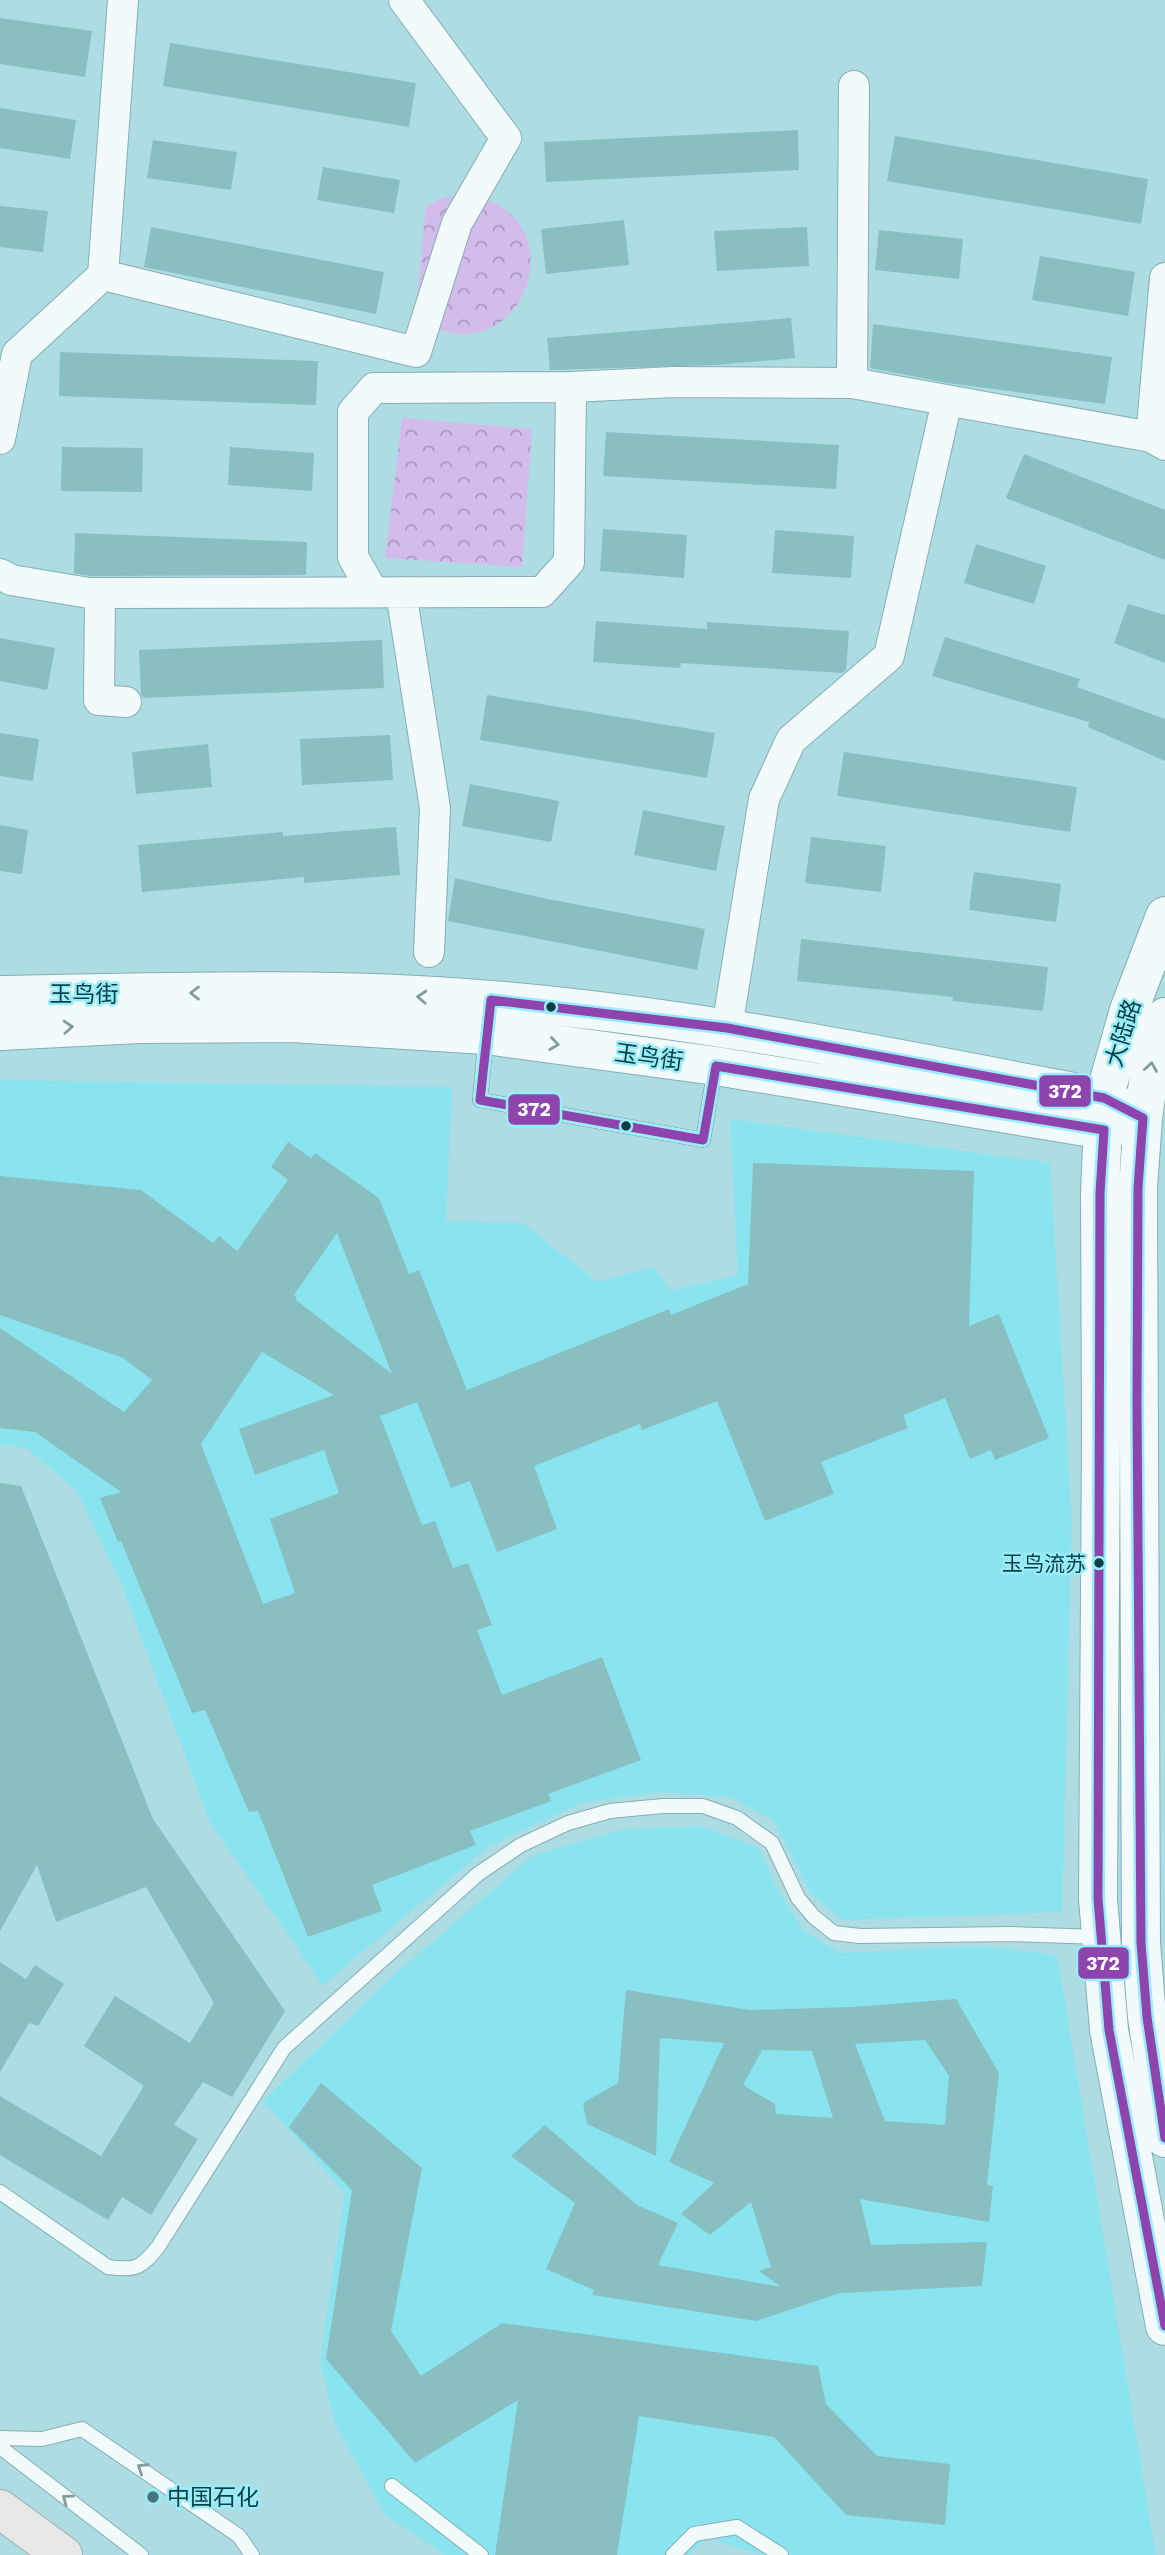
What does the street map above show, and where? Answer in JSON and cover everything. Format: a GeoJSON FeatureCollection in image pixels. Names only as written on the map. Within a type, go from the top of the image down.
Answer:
{"type":"FeatureCollection","features":[{"type":"Feature","properties":{"kind":"highway"},"geometry":{"type":"LineString","coordinates":[[0,2509],[63,2555]]}},
{"type":"Feature","properties":{"kind":"main road","name":"大陆路"},"geometry":{"type":"LineString","coordinates":[[1165,916],[1129,1010],[1104,1114],[1100,1193],[1098,1899],[1127,1941],[1147,2017],[1165,2138]]}},
{"type":"Feature","properties":{"kind":"main road","name":"玉鸟街"},"geometry":{"type":"LineString","coordinates":[[0,995],[321,992],[489,1017],[716,1066],[1154,1120]]}},
{"type":"Feature","properties":{"kind":"main road","name":"玉鸟街"},"geometry":{"type":"LineString","coordinates":[[0,1031],[140,1024],[489,1017],[727,1028],[1104,1114]]}},
{"type":"Feature","properties":{"kind":"main road","name":"大陆路"},"geometry":{"type":"LineString","coordinates":[[1165,1017],[1154,1042],[1154,1120],[1138,1188],[1127,1941],[1109,2030],[1165,2326]]}},
{"type":"Feature","properties":{"kind":"street"},"geometry":{"type":"LineString","coordinates":[[0,439],[18,354],[103,275],[123,0]]}},
{"type":"Feature","properties":{"kind":"street"},"geometry":{"type":"LineString","coordinates":[[103,275],[416,352],[457,223],[506,138],[404,0]]}},
{"type":"Feature","properties":{"kind":"street"},"geometry":{"type":"LineString","coordinates":[[852,383],[854,86]]}},
{"type":"Feature","properties":{"kind":"street"},"geometry":{"type":"LineString","coordinates":[[429,952],[435,808],[387,592],[353,557],[353,412],[374,388],[571,387],[674,382],[852,383],[1158,441],[1165,278]]}},
{"type":"Feature","properties":{"kind":"street"},"geometry":{"type":"LineString","coordinates":[[0,574],[11,580],[100,593],[541,592],[569,562],[571,387]]}},
{"type":"Feature","properties":{"kind":"street"},"geometry":{"type":"LineString","coordinates":[[730,1009],[764,799],[791,740],[889,656],[947,401]]}},
{"type":"Feature","properties":{"kind":"street"},"geometry":{"type":"LineString","coordinates":[[100,593],[99,700],[126,702]]}},
{"type":"Feature","properties":{"kind":"lane"},"geometry":{"type":"LineString","coordinates":[[489,1017],[480,1100],[703,1140],[716,1066]]}},
{"type":"Feature","properties":{"kind":"lane"},"geometry":{"type":"LineString","coordinates":[[0,2192],[108,2267],[128,2270],[144,2265],[284,2048],[478,1874],[521,1845],[568,1822],[610,1811],[663,1806],[704,1806],[737,1818],[772,1843],[798,1898],[814,1917],[834,1933],[860,1936],[1012,1934],[1127,1941]]}},
{"type":"Feature","properties":{"kind":"lane"},"geometry":{"type":"LineString","coordinates":[[0,2438],[42,2439],[82,2430],[239,2536],[252,2555]]}},
{"type":"Feature","properties":{"kind":"lane"},"geometry":{"type":"LineString","coordinates":[[0,2447],[141,2555]]}},
{"type":"Feature","properties":{"kind":"lane"},"geometry":{"type":"LineString","coordinates":[[392,2487],[481,2555]]}},
{"type":"Feature","properties":{"kind":"lane"},"geometry":{"type":"LineString","coordinates":[[673,2555],[694,2534],[737,2527],[781,2555]]}},
{"type":"Feature","properties":{"kind":"shaded area"},"geometry":{"type":"Polygon","coordinates":[[[0,1080],[452,1087],[446,1221],[522,1223],[598,1282],[654,1267],[671,1291],[738,1275],[730,1119],[1050,1163],[1072,1521],[1062,1912],[843,1920],[811,1894],[774,1821],[731,1797],[661,1792],[581,1803],[488,1847],[323,1985],[210,1822],[121,1583],[76,1490],[26,1448],[0,1444],[0,1080]]]}},
{"type":"Feature","properties":{"kind":"shaded area"},"geometry":{"type":"Polygon","coordinates":[[[702,1826],[759,1848],[776,1886],[804,1931],[840,1953],[979,1946],[1057,1955],[1156,2555],[763,2555],[708,2538],[687,2555],[446,2555],[385,2515],[335,2423],[320,2362],[345,2192],[263,2101],[396,1973],[532,1856],[624,1829],[702,1826]]]}},
{"type":"Feature","properties":{"kind":"green space"},"geometry":{"type":"Polygon","coordinates":[[[469,196],[490,201],[514,217],[527,239],[531,263],[526,287],[514,309],[495,325],[472,334],[444,331],[424,321],[418,288],[426,206],[447,197],[469,196]]]}},
{"type":"Feature","properties":{"kind":"green space"},"geometry":{"type":"Polygon","coordinates":[[[402,418],[532,429],[522,567],[385,558],[402,418]]]}},
{"type":"Feature","properties":{"kind":"building"},"geometry":{"type":"Polygon","coordinates":[[[0,18],[92,31],[85,77],[0,64],[0,18]]]}},
{"type":"Feature","properties":{"kind":"building"},"geometry":{"type":"Polygon","coordinates":[[[170,43],[416,83],[409,127],[163,86],[170,43]]]}},
{"type":"Feature","properties":{"kind":"building"},"geometry":{"type":"Polygon","coordinates":[[[0,108],[76,120],[70,159],[0,148],[0,108]]]}},
{"type":"Feature","properties":{"kind":"building"},"geometry":{"type":"Polygon","coordinates":[[[798,130],[799,170],[546,182],[544,142],[798,130]]]}},
{"type":"Feature","properties":{"kind":"building"},"geometry":{"type":"Polygon","coordinates":[[[895,136],[1148,179],[1141,224],[887,181],[895,136]]]}},
{"type":"Feature","properties":{"kind":"building"},"geometry":{"type":"Polygon","coordinates":[[[153,140],[237,152],[231,190],[147,178],[153,140]]]}},
{"type":"Feature","properties":{"kind":"building"},"geometry":{"type":"Polygon","coordinates":[[[323,167],[400,180],[394,213],[317,200],[323,167]]]}},
{"type":"Feature","properties":{"kind":"building"},"geometry":{"type":"Polygon","coordinates":[[[0,206],[48,211],[43,252],[0,247],[0,206]]]}},
{"type":"Feature","properties":{"kind":"building"},"geometry":{"type":"Polygon","coordinates":[[[624,220],[629,265],[546,274],[541,229],[624,220]]]}},
{"type":"Feature","properties":{"kind":"building"},"geometry":{"type":"Polygon","coordinates":[[[151,227],[384,272],[376,314],[144,267],[151,227]]]}},
{"type":"Feature","properties":{"kind":"building"},"geometry":{"type":"Polygon","coordinates":[[[807,227],[809,266],[717,271],[714,231],[807,227]]]}},
{"type":"Feature","properties":{"kind":"building"},"geometry":{"type":"Polygon","coordinates":[[[879,230],[963,239],[959,279],[875,270],[879,230]]]}},
{"type":"Feature","properties":{"kind":"building"},"geometry":{"type":"Polygon","coordinates":[[[1040,256],[1135,272],[1128,316],[1032,300],[1040,256]]]}},
{"type":"Feature","properties":{"kind":"building"},"geometry":{"type":"Polygon","coordinates":[[[791,318],[795,358],[715,365],[550,370],[547,338],[791,318]]]}},
{"type":"Feature","properties":{"kind":"building"},"geometry":{"type":"Polygon","coordinates":[[[873,324],[1112,357],[1105,404],[948,383],[870,368],[873,324]]]}},
{"type":"Feature","properties":{"kind":"building"},"geometry":{"type":"Polygon","coordinates":[[[60,352],[318,361],[316,405],[59,396],[60,352]]]}},
{"type":"Feature","properties":{"kind":"building"},"geometry":{"type":"Polygon","coordinates":[[[606,432],[839,445],[836,489],[603,476],[606,432]]]}},
{"type":"Feature","properties":{"kind":"building"},"geometry":{"type":"Polygon","coordinates":[[[62,447],[143,448],[142,492],[61,491],[62,447]]]}},
{"type":"Feature","properties":{"kind":"building"},"geometry":{"type":"Polygon","coordinates":[[[230,447],[314,453],[312,491],[228,485],[230,447]]]}},
{"type":"Feature","properties":{"kind":"building"},"geometry":{"type":"Polygon","coordinates":[[[1024,454],[1165,510],[1165,560],[1006,498],[1024,454]]]}},
{"type":"Feature","properties":{"kind":"building"},"geometry":{"type":"Polygon","coordinates":[[[603,529],[687,535],[684,578],[600,571],[603,529]]]}},
{"type":"Feature","properties":{"kind":"building"},"geometry":{"type":"Polygon","coordinates":[[[775,530],[854,536],[851,578],[772,573],[775,530]]]}},
{"type":"Feature","properties":{"kind":"building"},"geometry":{"type":"Polygon","coordinates":[[[75,533],[307,542],[306,575],[90,576],[74,573],[75,533]]]}},
{"type":"Feature","properties":{"kind":"building"},"geometry":{"type":"Polygon","coordinates":[[[976,544],[1046,566],[1034,604],[964,583],[976,544]]]}},
{"type":"Feature","properties":{"kind":"building"},"geometry":{"type":"Polygon","coordinates":[[[1128,604],[1165,615],[1165,663],[1114,643],[1128,604]]]}},
{"type":"Feature","properties":{"kind":"building"},"geometry":{"type":"Polygon","coordinates":[[[596,621],[707,629],[707,622],[849,631],[846,670],[842,673],[681,663],[680,668],[593,662],[596,621]]]}},
{"type":"Feature","properties":{"kind":"building"},"geometry":{"type":"Polygon","coordinates":[[[945,637],[1080,679],[1077,687],[1165,719],[1165,761],[1088,727],[1089,722],[932,676],[945,637]]]}},
{"type":"Feature","properties":{"kind":"building"},"geometry":{"type":"Polygon","coordinates":[[[0,638],[55,648],[47,690],[0,681],[0,638]]]}},
{"type":"Feature","properties":{"kind":"building"},"geometry":{"type":"Polygon","coordinates":[[[382,640],[384,688],[143,698],[141,694],[139,650],[382,640]]]}},
{"type":"Feature","properties":{"kind":"building"},"geometry":{"type":"Polygon","coordinates":[[[487,695],[715,733],[707,778],[480,740],[487,695]]]}},
{"type":"Feature","properties":{"kind":"building"},"geometry":{"type":"Polygon","coordinates":[[[0,733],[39,739],[33,781],[0,776],[0,733]]]}},
{"type":"Feature","properties":{"kind":"building"},"geometry":{"type":"Polygon","coordinates":[[[390,735],[393,780],[302,785],[300,739],[390,735]]]}},
{"type":"Feature","properties":{"kind":"building"},"geometry":{"type":"Polygon","coordinates":[[[208,744],[212,787],[136,794],[132,752],[208,744]]]}},
{"type":"Feature","properties":{"kind":"building"},"geometry":{"type":"Polygon","coordinates":[[[844,752],[1077,787],[1070,832],[837,796],[844,752]]]}},
{"type":"Feature","properties":{"kind":"building"},"geometry":{"type":"Polygon","coordinates":[[[470,784],[559,801],[551,842],[462,826],[470,784]]]}},
{"type":"Feature","properties":{"kind":"building"},"geometry":{"type":"Polygon","coordinates":[[[643,810],[725,826],[716,871],[634,855],[643,810]]]}},
{"type":"Feature","properties":{"kind":"building"},"geometry":{"type":"Polygon","coordinates":[[[0,825],[28,830],[22,874],[0,871],[0,825]]]}},
{"type":"Feature","properties":{"kind":"building"},"geometry":{"type":"Polygon","coordinates":[[[396,827],[400,875],[304,883],[304,877],[142,892],[138,845],[283,832],[283,836],[396,827]]]}},
{"type":"Feature","properties":{"kind":"building"},"geometry":{"type":"Polygon","coordinates":[[[811,837],[886,846],[881,892],[805,883],[811,837]]]}},
{"type":"Feature","properties":{"kind":"building"},"geometry":{"type":"Polygon","coordinates":[[[974,872],[1061,884],[1056,922],[969,910],[974,872]]]}},
{"type":"Feature","properties":{"kind":"building"},"geometry":{"type":"Polygon","coordinates":[[[455,878],[705,929],[697,970],[448,921],[455,878]]]}},
{"type":"Feature","properties":{"kind":"building"},"geometry":{"type":"Polygon","coordinates":[[[801,939],[1048,967],[1043,1011],[952,1001],[953,997],[797,981],[801,939]]]}},
{"type":"Feature","properties":{"kind":"building"},"geometry":{"type":"Polygon","coordinates":[[[288,1142],[311,1158],[315,1153],[379,1198],[409,1274],[419,1270],[467,1390],[669,1309],[671,1315],[748,1284],[753,1163],[974,1171],[969,1326],[999,1314],[1049,1438],[995,1460],[991,1450],[970,1459],[945,1398],[903,1415],[908,1428],[821,1462],[834,1494],[765,1521],[717,1401],[642,1430],[640,1424],[534,1466],[557,1529],[497,1552],[470,1481],[451,1488],[417,1402],[380,1416],[422,1525],[435,1521],[453,1568],[468,1563],[492,1625],[477,1630],[502,1695],[602,1657],[641,1760],[548,1794],[551,1801],[470,1831],[476,1845],[372,1885],[382,1911],[308,1937],[258,1811],[249,1812],[205,1710],[192,1713],[121,1541],[118,1542],[100,1498],[121,1492],[35,1432],[0,1428],[0,1328],[124,1412],[152,1380],[123,1358],[0,1315],[0,1176],[141,1190],[213,1243],[219,1236],[237,1251],[288,1180],[271,1167],[288,1142]],[[337,1233],[294,1295],[296,1300],[392,1374],[337,1233]],[[262,1352],[201,1444],[263,1604],[295,1593],[270,1519],[339,1493],[324,1450],[255,1475],[239,1429],[334,1395],[262,1352]]]}},
{"type":"Feature","properties":{"kind":"building"},"geometry":{"type":"Polygon","coordinates":[[[0,1483],[21,1486],[153,1819],[285,2011],[232,2097],[203,2082],[174,2125],[198,2139],[151,2215],[122,2197],[108,2220],[0,2155],[0,2096],[101,2156],[144,2086],[84,2046],[115,1996],[190,2043],[214,2003],[146,1887],[56,1922],[37,1865],[0,1931],[0,1483]]]}},
{"type":"Feature","properties":{"kind":"building"},"geometry":{"type":"Polygon","coordinates":[[[0,1962],[26,1979],[35,1965],[64,1984],[38,2026],[29,2023],[0,2072],[0,1962]]]}},
{"type":"Feature","properties":{"kind":"building"},"geometry":{"type":"Polygon","coordinates":[[[626,1990],[750,2010],[852,2007],[956,1999],[999,2073],[987,2185],[993,2186],[989,2222],[860,2199],[871,2245],[987,2242],[982,2286],[840,2293],[756,2321],[592,2295],[594,2290],[546,2269],[575,2203],[511,2156],[545,2125],[637,2205],[678,2223],[658,2265],[781,2287],[759,2271],[771,2267],[751,2202],[710,2235],[681,2214],[714,2183],[669,2162],[724,2043],[660,2038],[656,2156],[587,2124],[583,2103],[618,2083],[626,1990]],[[925,2040],[855,2044],[885,2121],[945,2125],[949,2076],[925,2040]],[[762,2050],[743,2085],[775,2104],[776,2114],[833,2118],[812,2051],[762,2050]]]}},
{"type":"Feature","properties":{"kind":"building"},"geometry":{"type":"Polygon","coordinates":[[[321,2083],[422,2168],[391,2331],[421,2376],[502,2323],[818,2366],[826,2404],[877,2456],[950,2464],[945,2525],[846,2515],[774,2437],[639,2416],[617,2555],[495,2555],[518,2400],[415,2463],[326,2359],[352,2190],[289,2127],[321,2083]]]}},
{"type":"Feature","properties":{"kind":"transit line","name":"372"},"geometry":{"type":"LineString","coordinates":[[1165,2138],[1147,2017],[1141,1943],[1137,1404],[1138,1188],[1143,1118],[1104,1098],[727,1028],[491,1000],[480,1100],[703,1140],[716,1066],[1104,1130],[1100,1193],[1098,1899],[1109,2030],[1165,2326]]}},
{"type":"Feature","properties":{"kind":"place","name":"玉鸟流苏"},"geometry":{"type":"Point","coordinates":[1099,1563]}},
{"type":"Feature","properties":{"kind":"place","name":"中国石化"},"geometry":{"type":"Point","coordinates":[153,2497]}}]}
